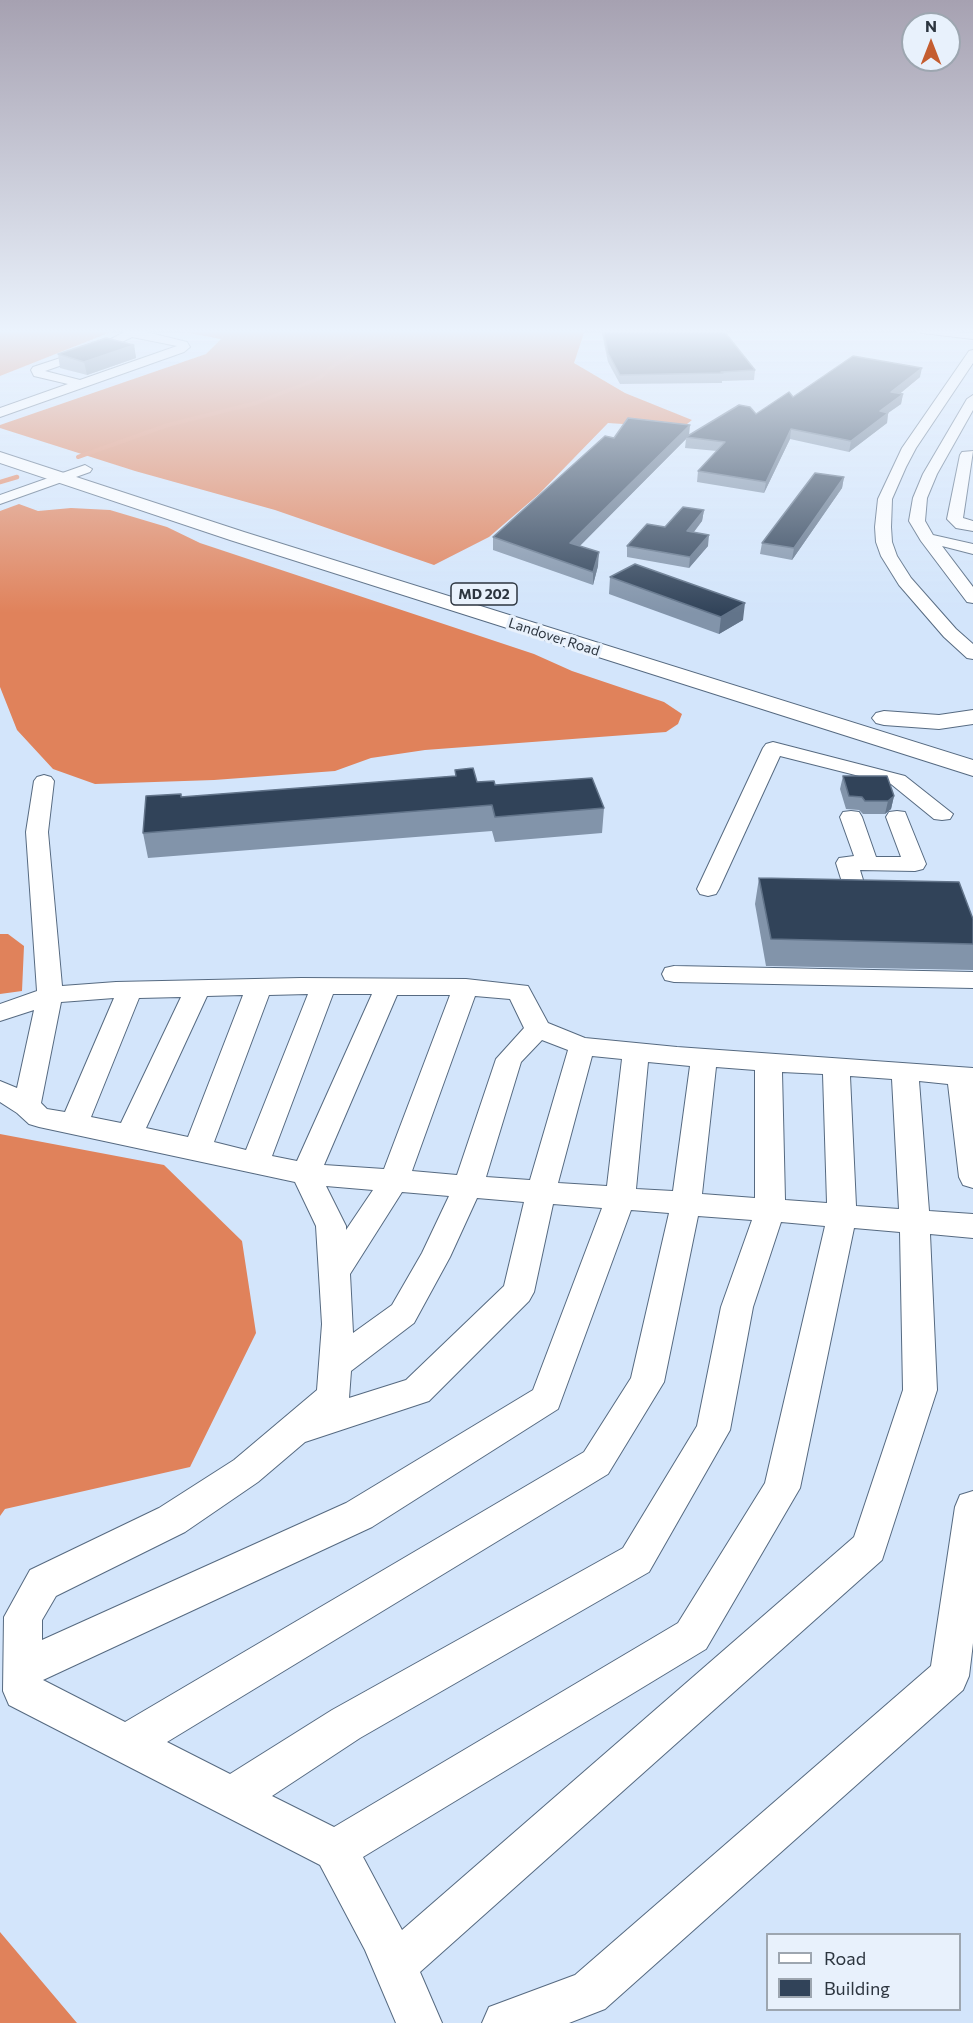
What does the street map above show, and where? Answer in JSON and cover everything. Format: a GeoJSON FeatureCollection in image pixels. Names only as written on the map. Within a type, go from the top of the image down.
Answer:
{"type":"FeatureCollection","features":[{"type":"Feature","properties":{"kind":"main road","name":"Landover Road"},"geometry":{"type":"LineString","coordinates":[[0,439],[85,469],[703,662]]}},
{"type":"Feature","properties":{"kind":"main road","name":"Landover Road"},"geometry":{"type":"LineString","coordinates":[[0,457],[615,656],[973,768]]}},
{"type":"Feature","properties":{"kind":"main road"},"geometry":{"type":"LineString","coordinates":[[973,717],[939,722],[873,715],[973,746]]}},
{"type":"Feature","properties":{"kind":"street"},"geometry":{"type":"LineString","coordinates":[[924,424],[889,485],[883,514],[884,542],[889,556],[905,581],[950,633],[973,654]]}},
{"type":"Feature","properties":{"kind":"street"},"geometry":{"type":"LineString","coordinates":[[963,424],[920,498],[917,521],[927,538],[973,598]]}},
{"type":"Feature","properties":{"kind":"street"},"geometry":{"type":"LineString","coordinates":[[917,435],[960,433]]}},
{"type":"Feature","properties":{"kind":"street"},"geometry":{"type":"LineString","coordinates":[[973,455],[967,455],[955,519],[961,525],[973,526]]}},
{"type":"Feature","properties":{"kind":"street"},"geometry":{"type":"LineString","coordinates":[[0,500],[85,469]]}},
{"type":"Feature","properties":{"kind":"street"},"geometry":{"type":"LineString","coordinates":[[927,538],[973,549]]}},
{"type":"Feature","properties":{"kind":"street"},"geometry":{"type":"LineString","coordinates":[[905,581],[955,576],[971,572]]}},
{"type":"Feature","properties":{"kind":"street"},"geometry":{"type":"LineString","coordinates":[[708,889],[773,748],[898,780],[942,814]]}},
{"type":"Feature","properties":{"kind":"street"},"geometry":{"type":"LineString","coordinates":[[44,781],[37,832],[50,995],[14,1098],[39,1118],[197,1149],[306,1174],[973,1226]]}},
{"type":"Feature","properties":{"kind":"street"},"geometry":{"type":"LineString","coordinates":[[851,817],[867,863]]}},
{"type":"Feature","properties":{"kind":"street"},"geometry":{"type":"LineString","coordinates":[[855,893],[847,863],[915,864],[897,818]]}},
{"type":"Feature","properties":{"kind":"street"},"geometry":{"type":"LineString","coordinates":[[674,974],[973,980]]}},
{"type":"Feature","properties":{"kind":"street"},"geometry":{"type":"LineString","coordinates":[[255,1162],[324,986]]}},
{"type":"Feature","properties":{"kind":"street"},"geometry":{"type":"LineString","coordinates":[[0,1013],[50,995],[130,990],[388,986],[466,987],[519,992],[538,1029],[582,1046],[704,1058],[967,1077],[972,1170]]}},
{"type":"Feature","properties":{"kind":"street"},"geometry":{"type":"LineString","coordinates":[[388,986],[306,1174],[331,1226],[338,1324],[333,1397],[246,1471],[172,1520],[43,1583],[23,1617],[22,1669],[23,1691],[335,1850],[381,1934],[419,2023]]}},
{"type":"Feature","properties":{"kind":"street"},"geometry":{"type":"LineString","coordinates":[[197,1149],[260,987]]}},
{"type":"Feature","properties":{"kind":"street"},"geometry":{"type":"LineString","coordinates":[[334,1273],[394,1181],[466,987]]}},
{"type":"Feature","properties":{"kind":"street"},"geometry":{"type":"LineString","coordinates":[[129,1135],[198,988]]}},
{"type":"Feature","properties":{"kind":"street"},"geometry":{"type":"LineString","coordinates":[[74,1124],[130,990]]}},
{"type":"Feature","properties":{"kind":"street"},"geometry":{"type":"LineString","coordinates":[[336,1364],[402,1314],[435,1257],[468,1187],[509,1059],[538,1029]]}},
{"type":"Feature","properties":{"kind":"street"},"geometry":{"type":"LineString","coordinates":[[294,1431],[417,1391],[518,1292],[541,1193],[582,1046]]}},
{"type":"Feature","properties":{"kind":"street"},"geometry":{"type":"LineString","coordinates":[[22,1669],[359,1515],[546,1399],[620,1199],[636,1052]]}},
{"type":"Feature","properties":{"kind":"street"},"geometry":{"type":"LineString","coordinates":[[126,1744],[596,1463],[647,1382],[686,1204],[704,1058]]}},
{"type":"Feature","properties":{"kind":"street"},"geometry":{"type":"LineString","coordinates":[[231,1797],[346,1724],[636,1560],[712,1430],[737,1307],[770,1210],[768,1062]]}},
{"type":"Feature","properties":{"kind":"street"},"geometry":{"type":"LineString","coordinates":[[335,1850],[692,1636],[782,1488],[842,1216],[836,1066]]}},
{"type":"Feature","properties":{"kind":"street"},"geometry":{"type":"LineString","coordinates":[[393,1962],[410,1953],[869,1548],[920,1390],[915,1222],[905,1071]]}},
{"type":"Feature","properties":{"kind":"street"},"geometry":{"type":"LineString","coordinates":[[505,2023],[589,1993],[949,1676],[973,1507]]}},
{"type":"Feature","properties":{"kind":"shaded area"},"geometry":{"type":"Polygon","coordinates":[[[607,424],[539,494],[489,537],[434,565],[275,510],[135,471],[0,428],[0,425],[607,424]]]}},
{"type":"Feature","properties":{"kind":"shaded area"},"geometry":{"type":"Polygon","coordinates":[[[629,424],[686,424],[682,428],[629,424]]]}},
{"type":"Feature","properties":{"kind":"shaded area"},"geometry":{"type":"Polygon","coordinates":[[[19,504],[38,511],[71,508],[110,510],[167,527],[200,543],[534,654],[572,671],[664,702],[682,714],[678,724],[666,732],[425,750],[371,758],[335,771],[214,780],[95,784],[53,769],[17,730],[0,687],[0,511],[19,504]]]}},
{"type":"Feature","properties":{"kind":"shaded area"},"geometry":{"type":"Polygon","coordinates":[[[0,934],[8,934],[24,946],[22,991],[0,994],[0,934]]]}},
{"type":"Feature","properties":{"kind":"shaded area"},"geometry":{"type":"Polygon","coordinates":[[[0,1134],[164,1165],[242,1241],[256,1333],[190,1467],[5,1509],[0,1516],[0,1134]]]}},
{"type":"Feature","properties":{"kind":"shaded area"},"geometry":{"type":"Polygon","coordinates":[[[0,1932],[77,2023],[0,2023],[0,1932]]]}},
{"type":"Feature","properties":{"kind":"building"},"geometry":{"type":"Polygon","coordinates":[[[624,424],[690,425],[570,543],[599,552],[593,572],[493,537],[605,436],[614,438],[624,424]]]}},
{"type":"Feature","properties":{"kind":"building"},"geometry":{"type":"Polygon","coordinates":[[[707,424],[873,424],[851,441],[791,429],[766,482],[698,471],[725,442],[686,437],[707,424]]]}},
{"type":"Feature","properties":{"kind":"building"},"geometry":{"type":"Polygon","coordinates":[[[815,473],[844,477],[794,548],[762,543],[815,473]]]}},
{"type":"Feature","properties":{"kind":"building"},"geometry":{"type":"Polygon","coordinates":[[[683,507],[704,510],[687,531],[709,535],[690,557],[627,546],[647,524],[665,527],[683,507]]]}},
{"type":"Feature","properties":{"kind":"building"},"geometry":{"type":"Polygon","coordinates":[[[635,564],[745,603],[721,617],[610,577],[635,564]]]}},
{"type":"Feature","properties":{"kind":"building"},"geometry":{"type":"Polygon","coordinates":[[[473,768],[477,782],[494,781],[495,785],[592,778],[604,808],[495,817],[492,805],[143,833],[146,796],[181,794],[181,797],[456,776],[455,770],[473,768]]]}},
{"type":"Feature","properties":{"kind":"building"},"geometry":{"type":"Polygon","coordinates":[[[843,776],[887,776],[894,796],[888,801],[865,801],[862,797],[849,796],[843,776]]]}},
{"type":"Feature","properties":{"kind":"building"},"geometry":{"type":"Polygon","coordinates":[[[759,878],[959,882],[973,919],[973,944],[771,939],[759,878]]]}},
{"type":"Feature","properties":{"kind":"waterway"},"geometry":{"type":"LineString","coordinates":[[78,457],[170,424]]}},
{"type":"Feature","properties":{"kind":"waterway"},"geometry":{"type":"LineString","coordinates":[[0,482],[17,477]]}}]}
